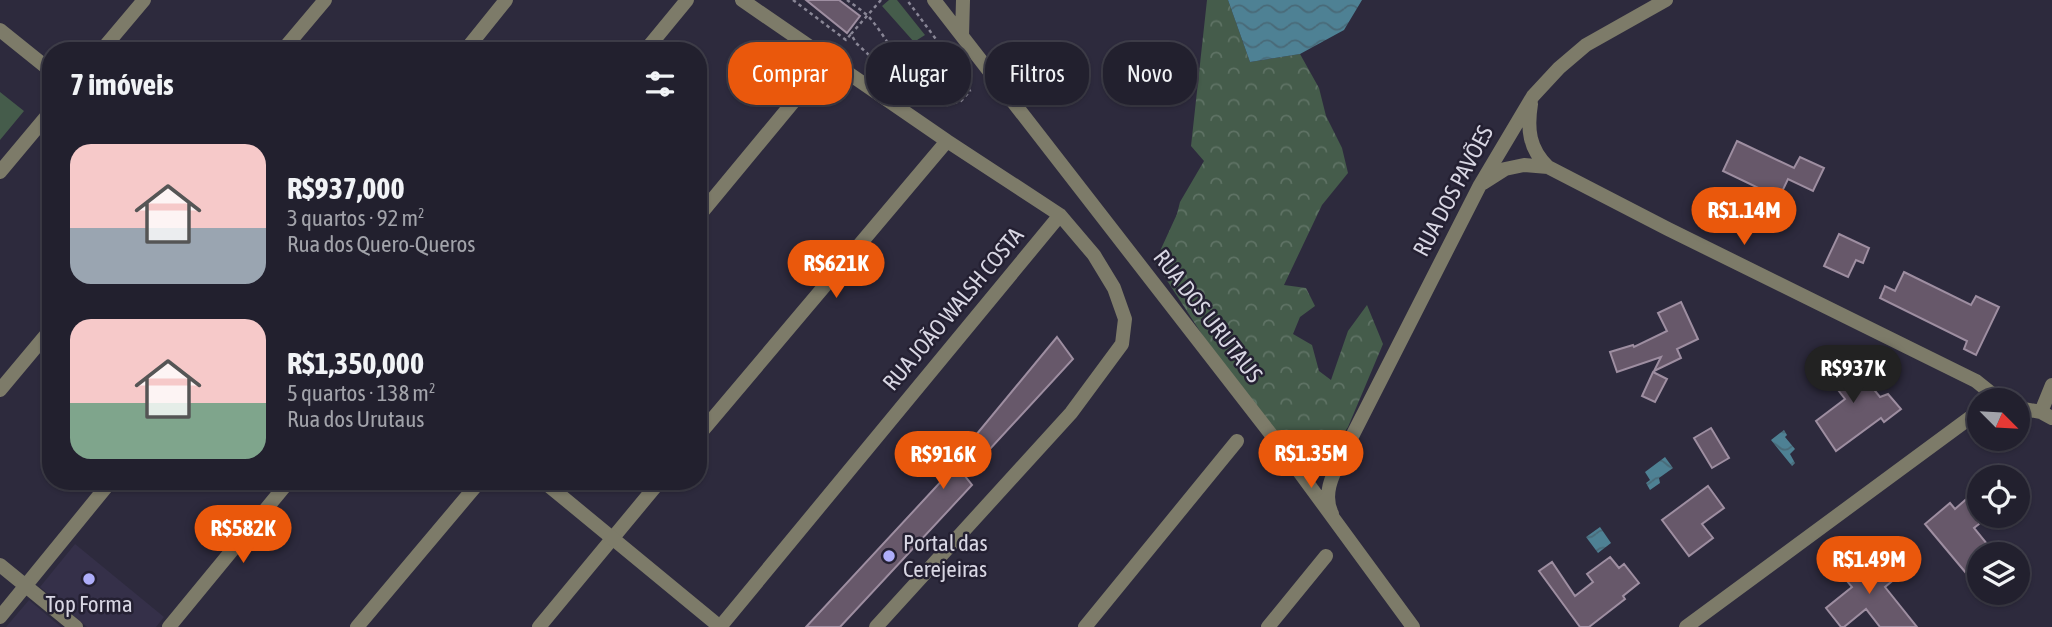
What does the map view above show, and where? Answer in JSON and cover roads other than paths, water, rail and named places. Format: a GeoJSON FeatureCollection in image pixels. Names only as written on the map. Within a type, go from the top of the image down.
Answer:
{"type":"FeatureCollection","features":[{"type":"Feature","properties":{"kind":"street"},"geometry":{"type":"LineString","coordinates":[[109,42],[144,0]]}},
{"type":"Feature","properties":{"kind":"street"},"geometry":{"type":"LineString","coordinates":[[290,42],[325,0]]}},
{"type":"Feature","properties":{"kind":"street"},"geometry":{"type":"LineString","coordinates":[[472,42],[506,0]]}},
{"type":"Feature","properties":{"kind":"street"},"geometry":{"type":"LineString","coordinates":[[652,42],[687,0]]}},
{"type":"Feature","properties":{"kind":"street"},"geometry":{"type":"LineString","coordinates":[[743,0],[802,42]]}},
{"type":"Feature","properties":{"kind":"street","name":"RUA DOS URUTAUS"},"geometry":{"type":"LineString","coordinates":[[934,0],[1287,455],[1413,627]]}},
{"type":"Feature","properties":{"kind":"street"},"geometry":{"type":"LineString","coordinates":[[962,36],[963,0]]}},
{"type":"Feature","properties":{"kind":"street","name":"RUA DOS PAVÕES"},"geometry":{"type":"LineString","coordinates":[[1337,525],[1327,505],[1329,488],[1342,456],[1480,185],[1533,96],[1559,68],[1586,45],[1665,0]]}},
{"type":"Feature","properties":{"kind":"street"},"geometry":{"type":"LineString","coordinates":[[0,30],[42,64]]}},
{"type":"Feature","properties":{"kind":"street"},"geometry":{"type":"LineString","coordinates":[[852,76],[1060,215],[1094,255],[1114,288],[1125,319],[1122,344],[1071,413],[876,627]]}},
{"type":"Feature","properties":{"kind":"street"},"geometry":{"type":"LineString","coordinates":[[1533,96],[1529,135],[1534,149],[1548,167]]}},
{"type":"Feature","properties":{"kind":"street"},"geometry":{"type":"LineString","coordinates":[[707,206],[791,105]]}},
{"type":"Feature","properties":{"kind":"street"},"geometry":{"type":"LineString","coordinates":[[0,172],[42,122]]}},
{"type":"Feature","properties":{"kind":"street"},"geometry":{"type":"LineString","coordinates":[[707,425],[947,141]]}},
{"type":"Feature","properties":{"kind":"street"},"geometry":{"type":"LineString","coordinates":[[1480,185],[1505,169],[1524,165],[1548,167],[1976,381],[1985,388]]}},
{"type":"Feature","properties":{"kind":"street","name":"RUA JOÃO WALSH COSTA"},"geometry":{"type":"LineString","coordinates":[[720,627],[1060,215]]}},
{"type":"Feature","properties":{"kind":"street"},"geometry":{"type":"LineString","coordinates":[[0,390],[42,340]]}},
{"type":"Feature","properties":{"kind":"street"},"geometry":{"type":"LineString","coordinates":[[2047,415],[2052,386]]}},
{"type":"Feature","properties":{"kind":"street"},"geometry":{"type":"LineString","coordinates":[[1686,627],[1967,420]]}},
{"type":"Feature","properties":{"kind":"street"},"geometry":{"type":"LineString","coordinates":[[1085,627],[1237,441]]}},
{"type":"Feature","properties":{"kind":"street"},"geometry":{"type":"LineString","coordinates":[[1287,455],[1300,468],[1311,469],[1324,466],[1342,456]]}},
{"type":"Feature","properties":{"kind":"street"},"geometry":{"type":"LineString","coordinates":[[0,617],[104,490]]}},
{"type":"Feature","properties":{"kind":"street"},"geometry":{"type":"LineString","coordinates":[[169,627],[282,490]]}},
{"type":"Feature","properties":{"kind":"street"},"geometry":{"type":"LineString","coordinates":[[357,627],[473,490]]}},
{"type":"Feature","properties":{"kind":"street"},"geometry":{"type":"LineString","coordinates":[[554,490],[720,627]]}},
{"type":"Feature","properties":{"kind":"street"},"geometry":{"type":"LineString","coordinates":[[539,627],[652,490]]}},
{"type":"Feature","properties":{"kind":"street"},"geometry":{"type":"LineString","coordinates":[[1268,627],[1326,556]]}},
{"type":"Feature","properties":{"kind":"street"},"geometry":{"type":"LineString","coordinates":[[0,565],[75,627]]}},
{"type":"Feature","properties":{"kind":"water"},"geometry":{"type":"Polygon","coordinates":[[[1228,0],[1362,0],[1344,30],[1300,54],[1250,62],[1228,0]]]}},
{"type":"Feature","properties":{"kind":"water"},"geometry":{"type":"Polygon","coordinates":[[[1784,430],[1787,435],[1785,437],[1795,449],[1790,454],[1795,463],[1792,466],[1771,440],[1784,430]]]}},
{"type":"Feature","properties":{"kind":"water"},"geometry":{"type":"Polygon","coordinates":[[[1665,457],[1673,468],[1659,478],[1660,483],[1650,490],[1646,483],[1650,480],[1645,472],[1665,457]]]}},
{"type":"Feature","properties":{"kind":"water"},"geometry":{"type":"Polygon","coordinates":[[[1600,527],[1611,543],[1598,553],[1586,537],[1600,527]]]}},
{"type":"Feature","properties":{"kind":"place","name":"Portal das Cerejeiras"},"geometry":{"type":"Point","coordinates":[889,556]}},
{"type":"Feature","properties":{"kind":"place","name":"Top Forma"},"geometry":{"type":"Point","coordinates":[89,579]}}]}
